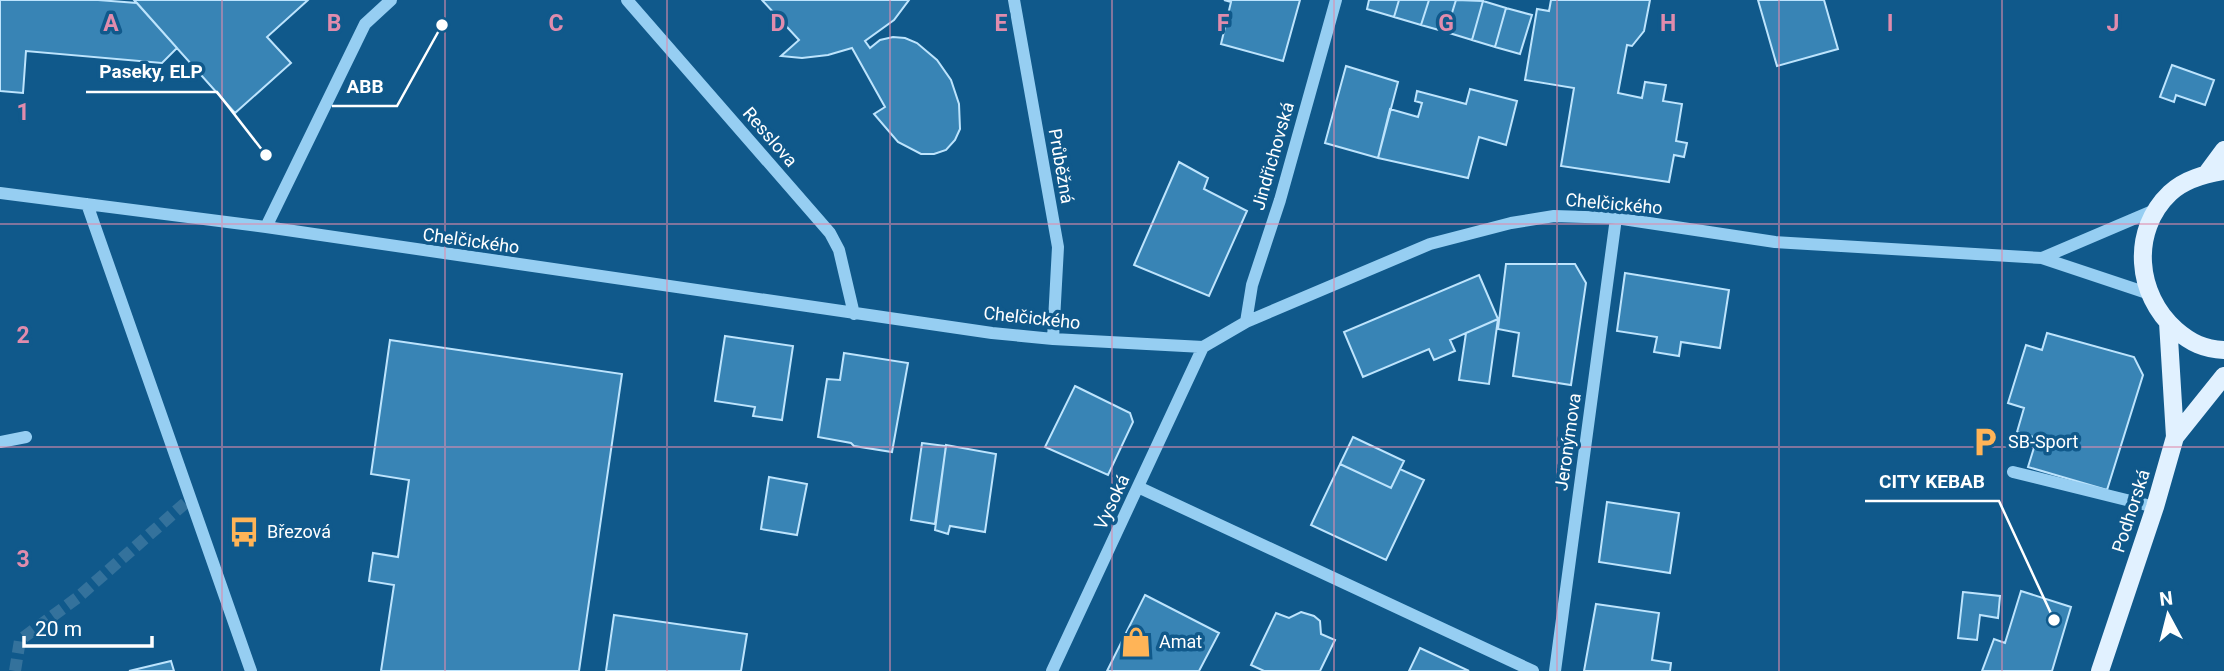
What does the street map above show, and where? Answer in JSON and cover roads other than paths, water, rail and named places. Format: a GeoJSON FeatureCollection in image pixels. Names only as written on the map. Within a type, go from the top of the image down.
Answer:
{"type":"FeatureCollection","features":[{"type":"Feature","properties":{"kind":"main road"},"geometry":{"type":"LineString","coordinates":[[2224,150],[2216,172],[2186,182],[2170,193],[2157,209],[2143,241],[2141,258],[2150,294],[2157,309],[2168,322],[2200,347],[2224,350]]}},
{"type":"Feature","properties":{"kind":"main road"},"geometry":{"type":"LineString","coordinates":[[2168,322],[2175,437]]}},
{"type":"Feature","properties":{"kind":"main road","name":"Podhorská"},"geometry":{"type":"LineString","coordinates":[[2100,671],[2155,508],[2175,437],[2224,376]]}},
{"type":"Feature","properties":{"kind":"street"},"geometry":{"type":"LineString","coordinates":[[266,227],[365,24],[391,0]]}},
{"type":"Feature","properties":{"kind":"street","name":"Resslova"},"geometry":{"type":"LineString","coordinates":[[627,0],[830,233],[839,250],[854,314]]}},
{"type":"Feature","properties":{"kind":"street","name":"Průběžná"},"geometry":{"type":"LineString","coordinates":[[1014,0],[1058,247],[1053,340]]}},
{"type":"Feature","properties":{"kind":"street","name":"Jindřichovská"},"geometry":{"type":"LineString","coordinates":[[1246,322],[1252,285],[1280,200],[1336,0]]}},
{"type":"Feature","properties":{"kind":"street","name":"Chelčického"},"geometry":{"type":"LineString","coordinates":[[0,193],[266,227],[854,314],[1053,340],[1203,347],[1246,322],[1430,244],[1511,223],[1554,216],[1616,218],[1775,242],[2042,258],[2150,294]]}},
{"type":"Feature","properties":{"kind":"street"},"geometry":{"type":"LineString","coordinates":[[87,204],[251,671]]}},
{"type":"Feature","properties":{"kind":"street","name":"Chelčického"},"geometry":{"type":"LineString","coordinates":[[2042,258],[2157,209]]}},
{"type":"Feature","properties":{"kind":"street","name":"Jeronýmova"},"geometry":{"type":"LineString","coordinates":[[1555,671],[1616,218]]}},
{"type":"Feature","properties":{"kind":"street","name":"Vysoká"},"geometry":{"type":"LineString","coordinates":[[1052,671],[1203,347]]}},
{"type":"Feature","properties":{"kind":"street"},"geometry":{"type":"LineString","coordinates":[[0,442],[26,437]]}},
{"type":"Feature","properties":{"kind":"street"},"geometry":{"type":"LineString","coordinates":[[2013,472],[2155,508]]}},
{"type":"Feature","properties":{"kind":"street"},"geometry":{"type":"LineString","coordinates":[[1138,488],[1533,671]]}},
{"type":"Feature","properties":{"kind":"tunnel"},"geometry":{"type":"LineString","coordinates":[[15,671],[20,640],[77,598],[191,498]]}},
{"type":"Feature","properties":{"kind":"place","name":"ABB"},"geometry":{"type":"Point","coordinates":[442,25]}},
{"type":"Feature","properties":{"kind":"place","name":"Paseky, ELP"},"geometry":{"type":"Point","coordinates":[266,155]}},
{"type":"Feature","properties":{"kind":"place","name":"SB-Sport"},"geometry":{"type":"Point","coordinates":[1985,442]}},
{"type":"Feature","properties":{"kind":"place","name":"Březová"},"geometry":{"type":"Point","coordinates":[244,532]}},
{"type":"Feature","properties":{"kind":"place","name":"CITY KEBAB"},"geometry":{"type":"Point","coordinates":[2054,620]}},
{"type":"Feature","properties":{"kind":"place","name":"Amat"},"geometry":{"type":"Point","coordinates":[1136,642]}}]}
